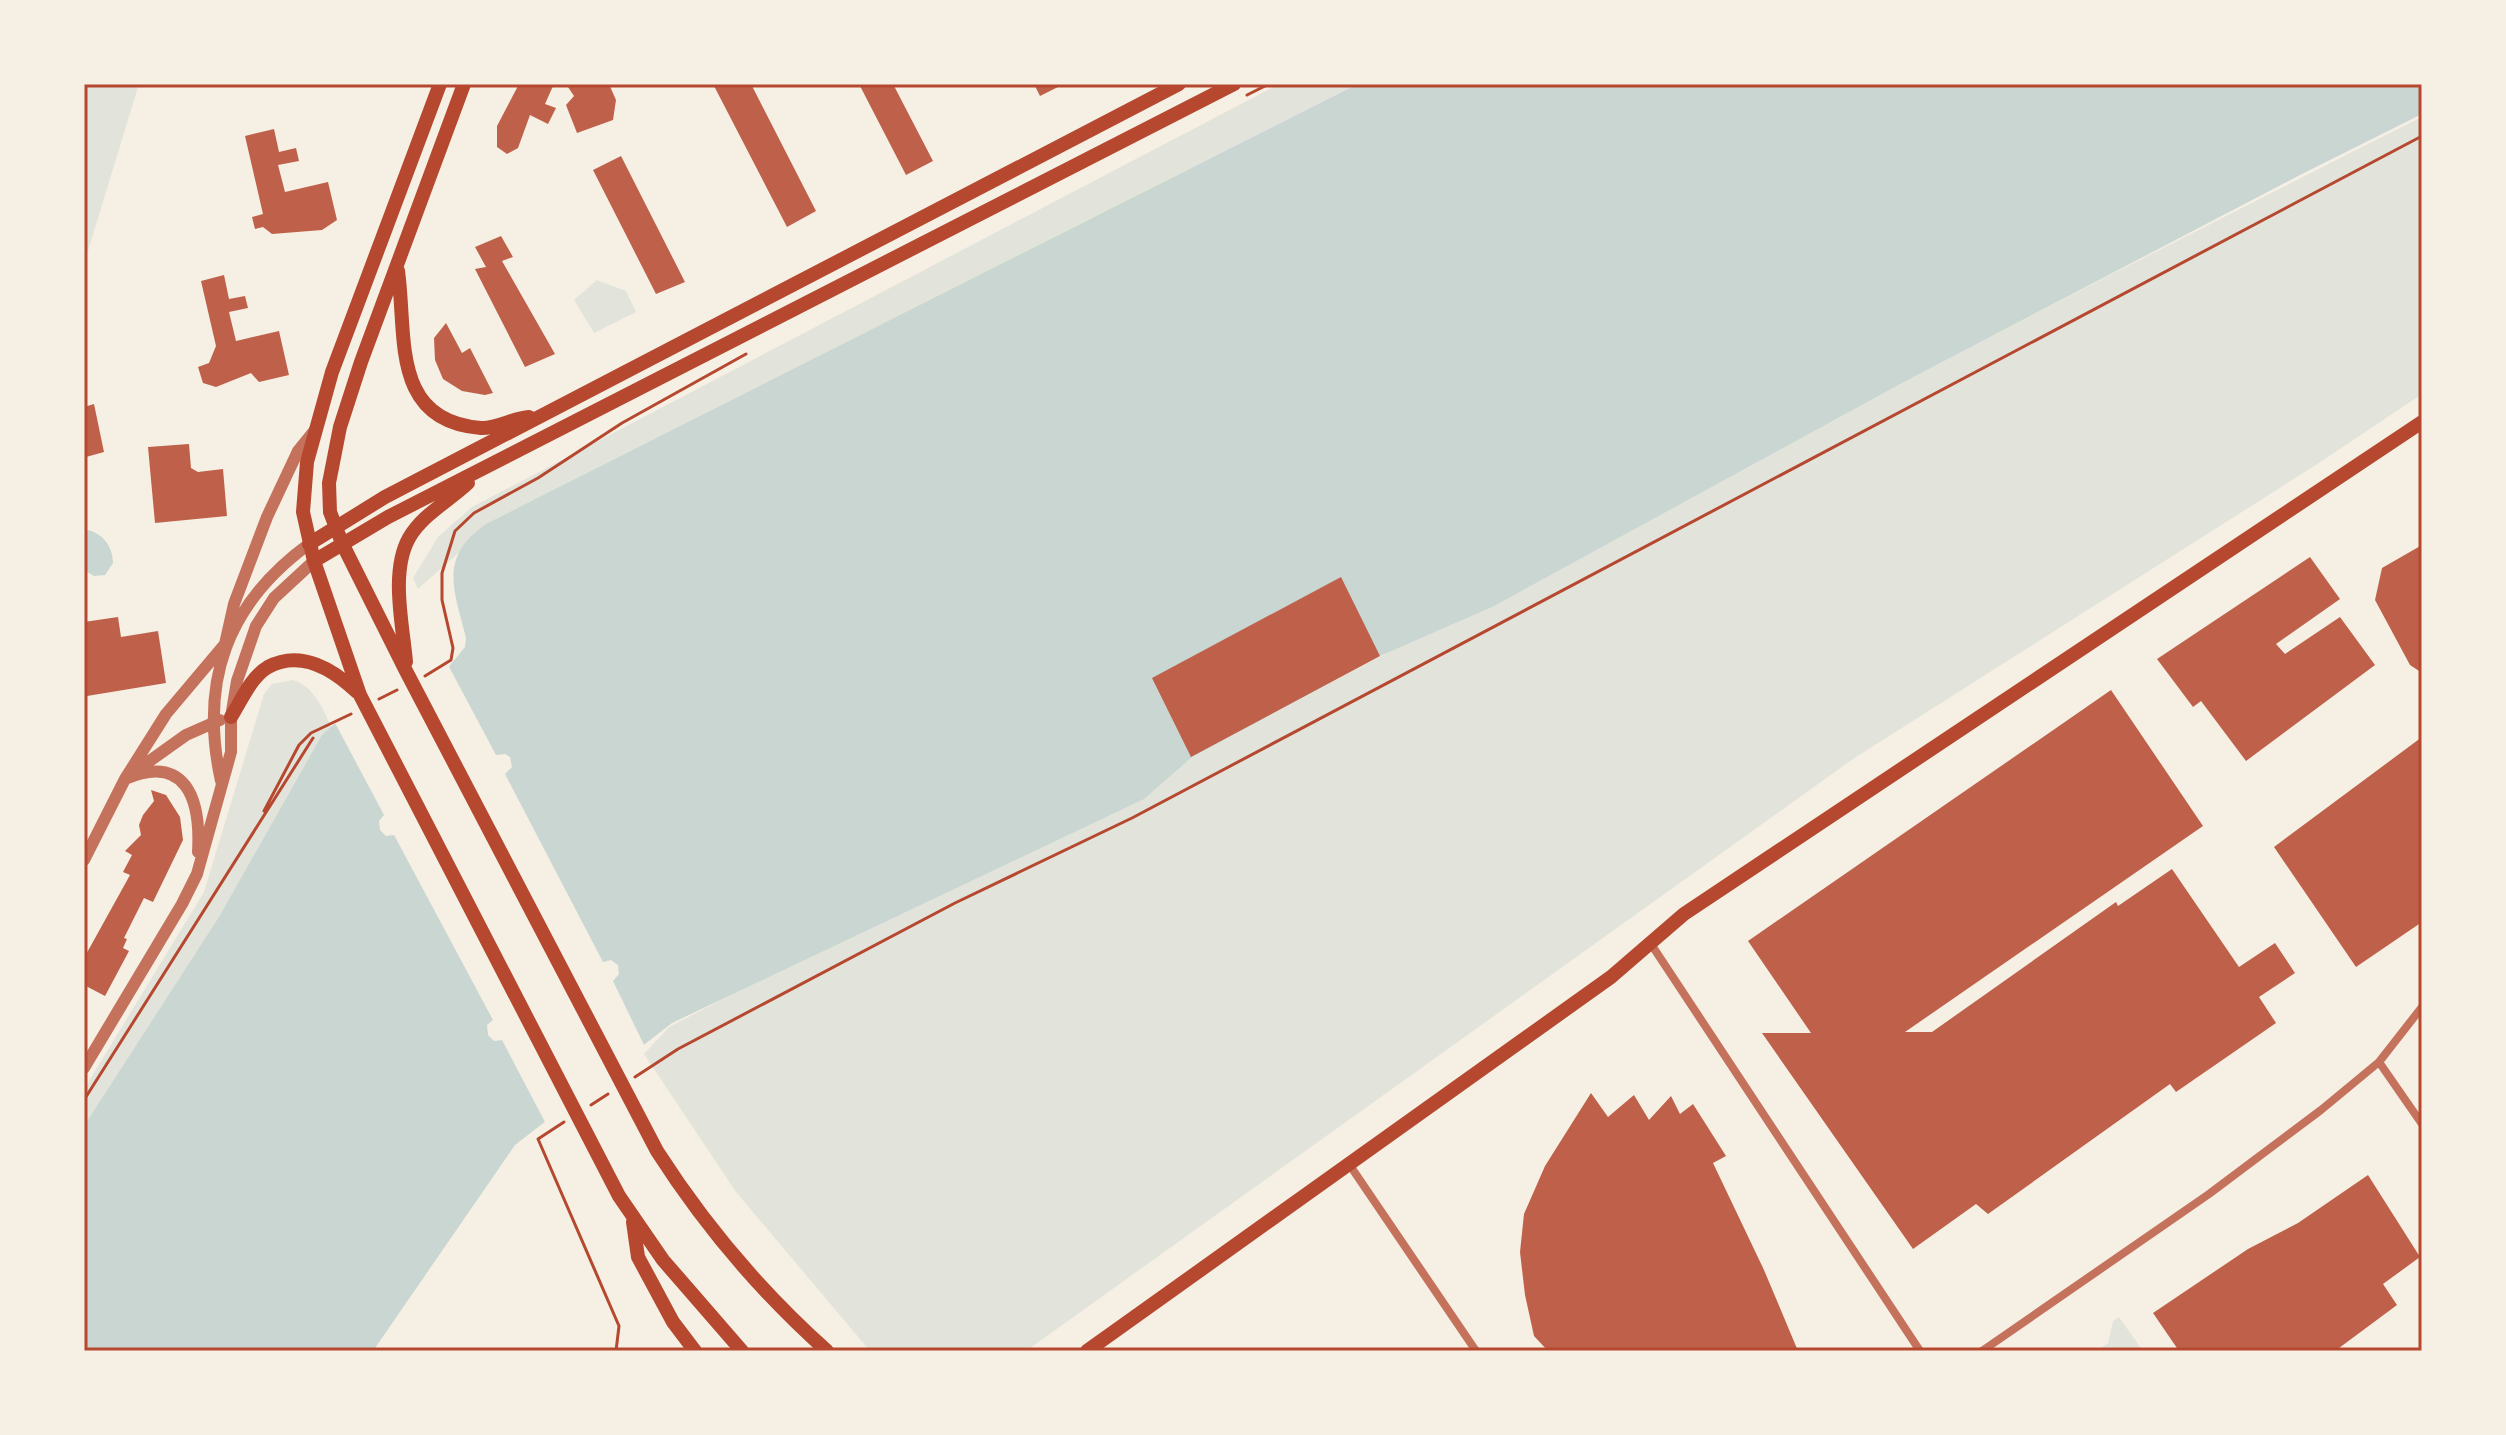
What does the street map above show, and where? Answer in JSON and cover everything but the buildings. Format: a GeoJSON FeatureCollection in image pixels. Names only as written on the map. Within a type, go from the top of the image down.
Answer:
{"type":"FeatureCollection","features":[{"type":"Feature","properties":{"kind":"main road"},"geometry":{"type":"LineString","coordinates":[[440,84],[332,372],[315,430],[307,462],[303,512],[309,544],[363,703],[586,1131],[633,1218],[663,1260],[742,1351]]}},
{"type":"Feature","properties":{"kind":"main road"},"geometry":{"type":"LineString","coordinates":[[464,84],[361,362],[332,457],[328,495],[335,528],[633,1107],[685,1195],[785,1314],[827,1351]]}},
{"type":"Feature","properties":{"kind":"main road"},"geometry":{"type":"LineString","coordinates":[[309,544],[385,497],[1179,84]]}},
{"type":"Feature","properties":{"kind":"main road"},"geometry":{"type":"LineString","coordinates":[[314,561],[342,543],[484,469],[1234,84]]}},
{"type":"Feature","properties":{"kind":"main road"},"geometry":{"type":"LineString","coordinates":[[397,267],[403,306],[403,349],[410,381],[430,409],[455,422],[484,429],[517,418],[538,417]]}},
{"type":"Feature","properties":{"kind":"main road"},"geometry":{"type":"LineString","coordinates":[[1087,1351],[1611,977],[1684,914],[2422,422]]}},
{"type":"Feature","properties":{"kind":"main road"},"geometry":{"type":"LineString","coordinates":[[410,676],[398,612],[400,573],[408,539],[440,504],[484,469]]}},
{"type":"Feature","properties":{"kind":"main road"},"geometry":{"type":"LineString","coordinates":[[231,717],[249,687],[268,668],[292,661],[317,663],[337,673],[363,703]]}},
{"type":"Feature","properties":{"kind":"main road"},"geometry":{"type":"LineString","coordinates":[[633,1218],[638,1257],[673,1322],[695,1351]]}},
{"type":"Feature","properties":{"kind":"street"},"geometry":{"type":"LineString","coordinates":[[222,784],[215,755],[213,722],[234,604],[267,517],[298,451],[315,430]]}},
{"type":"Feature","properties":{"kind":"street"},"geometry":{"type":"LineString","coordinates":[[84,860],[125,779],[166,714],[225,644],[256,591],[283,563],[309,544]]}},
{"type":"Feature","properties":{"kind":"street"},"geometry":{"type":"LineString","coordinates":[[84,1068],[197,874],[231,752],[231,717],[237,681],[256,626],[286,584],[314,561]]}},
{"type":"Feature","properties":{"kind":"street"},"geometry":{"type":"LineString","coordinates":[[125,779],[186,735],[231,717]]}},
{"type":"Feature","properties":{"kind":"street"},"geometry":{"type":"LineString","coordinates":[[125,779],[146,770],[165,770],[181,780],[197,815],[197,874]]}},
{"type":"Feature","properties":{"kind":"street"},"geometry":{"type":"LineString","coordinates":[[1651,944],[1920,1351]]}},
{"type":"Feature","properties":{"kind":"street"},"geometry":{"type":"LineString","coordinates":[[1982,1351],[2209,1194],[2379,1062],[2422,1007]]}},
{"type":"Feature","properties":{"kind":"street"},"geometry":{"type":"LineString","coordinates":[[2379,1062],[2422,1124]]}},
{"type":"Feature","properties":{"kind":"street"},"geometry":{"type":"LineString","coordinates":[[1349,1164],[1476,1351]]}},
{"type":"Feature","properties":{"kind":"path"},"geometry":{"type":"LineString","coordinates":[[1247,95],[1269,84]]}},
{"type":"Feature","properties":{"kind":"path"},"geometry":{"type":"LineString","coordinates":[[627,1082],[678,1049],[955,903],[1132,818],[2422,136]]}},
{"type":"Feature","properties":{"kind":"path"},"geometry":{"type":"LineString","coordinates":[[410,676],[451,660],[453,648],[442,600],[442,573],[455,531],[474,513],[538,478],[622,423],[751,351]]}},
{"type":"Feature","properties":{"kind":"path"},"geometry":{"type":"LineString","coordinates":[[264,811],[299,745],[311,733],[363,703],[400,688]]}},
{"type":"Feature","properties":{"kind":"path"},"geometry":{"type":"LineString","coordinates":[[84,1100],[313,738]]}},
{"type":"Feature","properties":{"kind":"path"},"geometry":{"type":"LineString","coordinates":[[589,1107],[614,1090]]}},
{"type":"Feature","properties":{"kind":"path"},"geometry":{"type":"LineString","coordinates":[[563,1123],[538,1139],[619,1326],[616,1351]]}},
{"type":"Feature","properties":{"kind":"shaded area"},"geometry":{"type":"Polygon","coordinates":[[[84,84],[139,84],[84,264],[84,84]]]}},
{"type":"Feature","properties":{"kind":"shaded area"},"geometry":{"type":"Polygon","coordinates":[[[1279,84],[1393,84],[473,540],[418,589],[413,578],[438,537],[472,507],[1279,84]]]}},
{"type":"Feature","properties":{"kind":"shaded area"},"geometry":{"type":"Polygon","coordinates":[[[1358,84],[2422,84],[2422,114],[1900,384],[1494,606],[1380,656],[1192,757],[1144,799],[672,1023],[515,1145],[373,1351],[84,1351],[84,1126],[219,917],[322,735],[333,725],[447,669],[465,647],[454,575],[455,562],[471,537],[486,524],[1358,84]]]}},
{"type":"Feature","properties":{"kind":"shaded area"},"geometry":{"type":"Polygon","coordinates":[[[2422,117],[2422,394],[2319,463],[1853,759],[1026,1351],[870,1351],[736,1192],[644,1054],[669,1027],[1060,826],[1958,354],[2422,117]]]}},
{"type":"Feature","properties":{"kind":"shaded area"},"geometry":{"type":"Polygon","coordinates":[[[597,280],[626,291],[636,312],[594,333],[574,300],[597,280]]]}},
{"type":"Feature","properties":{"kind":"shaded area"},"geometry":{"type":"Polygon","coordinates":[[[84,529],[96,533],[109,546],[113,563],[105,575],[94,576],[84,570],[84,529]]]}},
{"type":"Feature","properties":{"kind":"shaded area"},"geometry":{"type":"Polygon","coordinates":[[[293,680],[302,684],[317,699],[340,748],[84,1168],[84,1089],[204,892],[264,694],[272,684],[293,680]]]}},
{"type":"Feature","properties":{"kind":"shaded area"},"geometry":{"type":"Polygon","coordinates":[[[2119,1317],[2143,1351],[2097,1351],[2108,1343],[2113,1321],[2119,1317]]]}},
{"type":"Feature","properties":{"kind":"pier"},"geometry":{"type":"Polygon","coordinates":[[[447,663],[496,755],[510,757],[512,767],[505,774],[603,962],[611,960],[618,965],[619,974],[613,981],[646,1049],[546,1124],[502,1040],[494,1041],[488,1035],[487,1025],[493,1020],[394,835],[386,836],[380,830],[379,821],[384,815],[334,721],[447,663]]]}}]}
